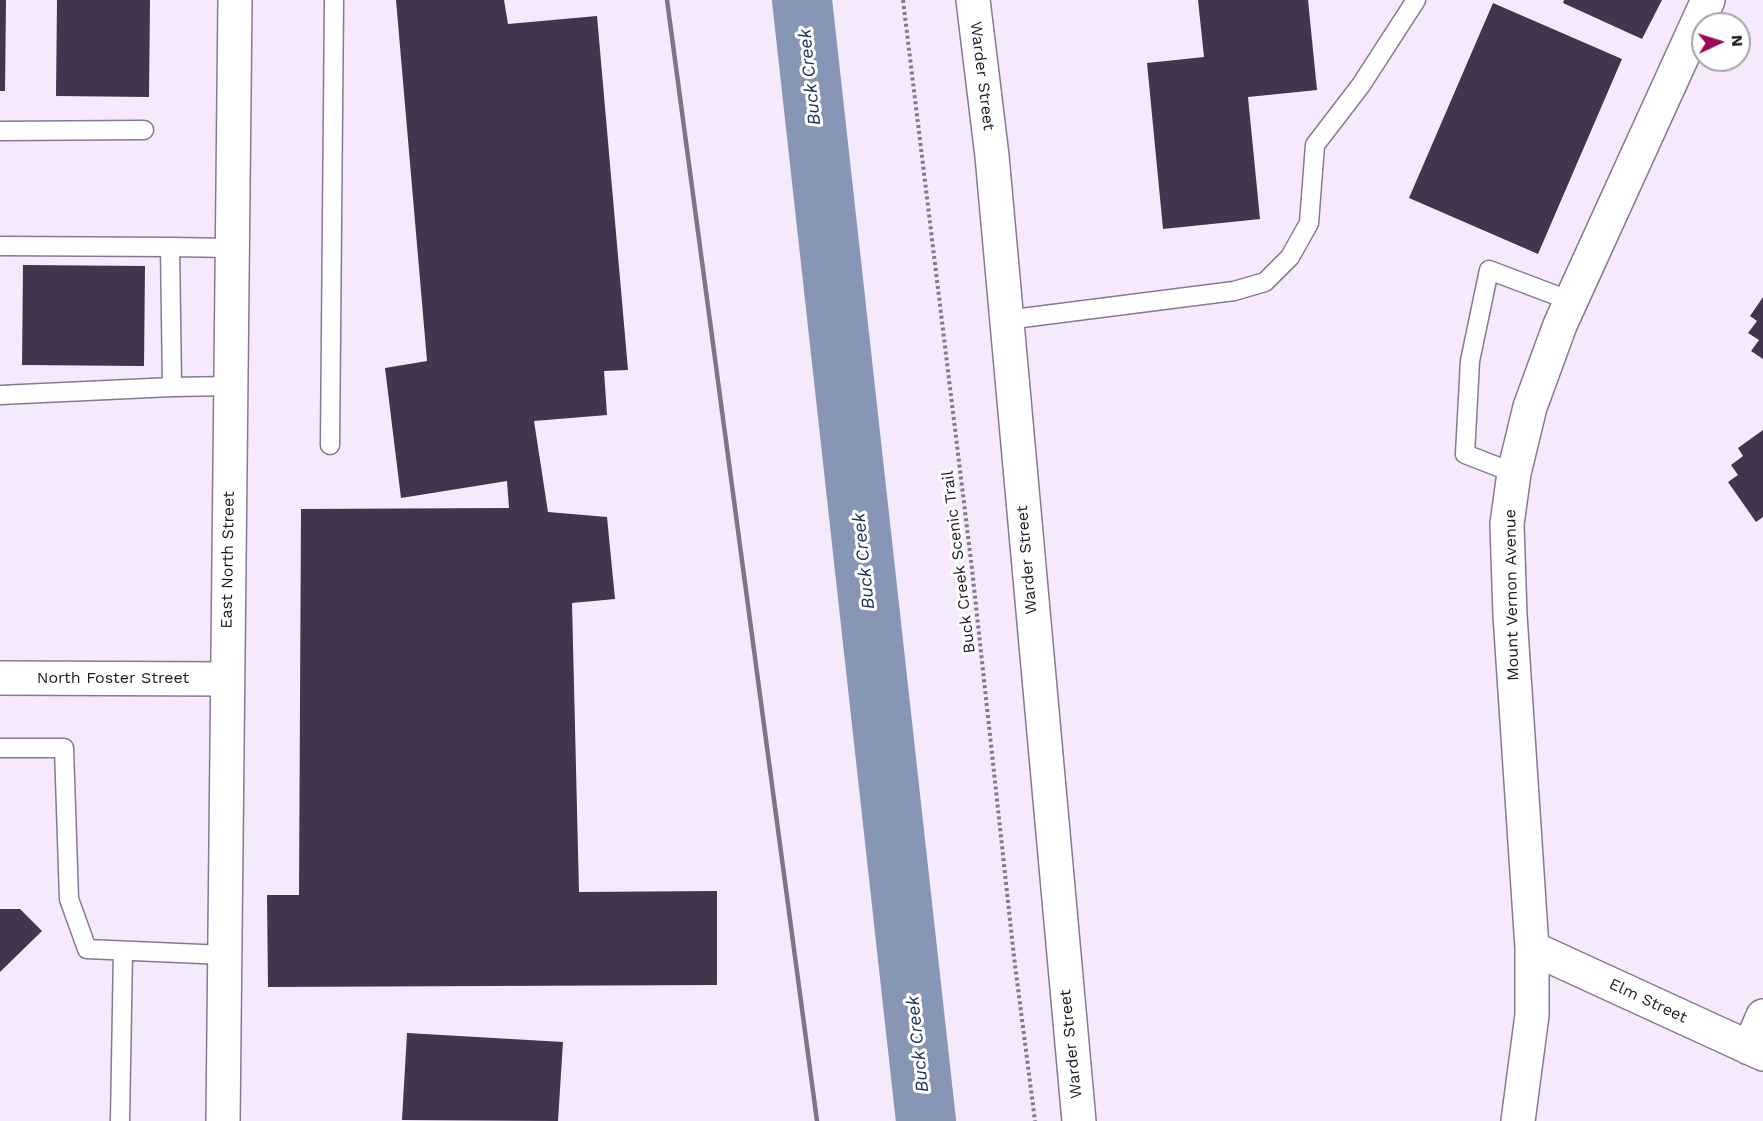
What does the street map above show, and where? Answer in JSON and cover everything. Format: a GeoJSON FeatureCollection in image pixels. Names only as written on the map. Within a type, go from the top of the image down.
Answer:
{"type":"FeatureCollection","features":[{"type":"Feature","properties":{"kind":"street","name":"East North Street"},"geometry":{"type":"LineString","coordinates":[[223,1121],[236,0]]}},
{"type":"Feature","properties":{"kind":"street","name":"Warder Street"},"geometry":{"type":"LineString","coordinates":[[973,0],[992,156],[1079,1121]]}},
{"type":"Feature","properties":{"kind":"street","name":"Mount Vernon Avenue"},"geometry":{"type":"LineString","coordinates":[[1518,1121],[1532,1015],[1532,948],[1510,615],[1507,524],[1514,472],[1530,407],[1571,301],[1708,0]]}},
{"type":"Feature","properties":{"kind":"street","name":"North Foster Street"},"geometry":{"type":"LineString","coordinates":[[0,678],[227,679]]}},
{"type":"Feature","properties":{"kind":"street","name":"Elm Street"},"geometry":{"type":"LineString","coordinates":[[1532,948],[1756,1051]]}},
{"type":"Feature","properties":{"kind":"street"},"geometry":{"type":"LineString","coordinates":[[1756,1051],[1763,1016]]}},
{"type":"Feature","properties":{"kind":"lane"},"geometry":{"type":"LineString","coordinates":[[330,445],[334,0]]}},
{"type":"Feature","properties":{"kind":"lane"},"geometry":{"type":"LineString","coordinates":[[1006,320],[1234,291],[1265,282],[1290,257],[1309,223],[1315,145],[1361,85],[1416,0]]}},
{"type":"Feature","properties":{"kind":"lane"},"geometry":{"type":"LineString","coordinates":[[0,131],[144,130]]}},
{"type":"Feature","properties":{"kind":"lane"},"geometry":{"type":"LineString","coordinates":[[0,246],[233,248]]}},
{"type":"Feature","properties":{"kind":"lane"},"geometry":{"type":"LineString","coordinates":[[170,247],[172,387]]}},
{"type":"Feature","properties":{"kind":"lane"},"geometry":{"type":"LineString","coordinates":[[1514,472],[1465,454],[1470,362],[1489,270],[1571,301]]}},
{"type":"Feature","properties":{"kind":"lane"},"geometry":{"type":"LineString","coordinates":[[0,395],[231,386]]}},
{"type":"Feature","properties":{"kind":"lane"},"geometry":{"type":"LineString","coordinates":[[0,748],[64,748],[69,899],[87,949],[225,955]]}},
{"type":"Feature","properties":{"kind":"lane"},"geometry":{"type":"LineString","coordinates":[[120,1121],[123,951]]}},
{"type":"Feature","properties":{"kind":"path","name":"Buck Creek Scenic Trail"},"geometry":{"type":"LineString","coordinates":[[903,0],[971,557],[1012,945],[1035,1121]]}},
{"type":"Feature","properties":{"kind":"building"},"geometry":{"type":"Polygon","coordinates":[[[0,0],[6,0],[5,91],[0,91],[0,0]]]}},
{"type":"Feature","properties":{"kind":"building"},"geometry":{"type":"Polygon","coordinates":[[[57,0],[150,0],[149,97],[56,96],[57,0]]]}},
{"type":"Feature","properties":{"kind":"building"},"geometry":{"type":"Polygon","coordinates":[[[396,0],[504,0],[508,24],[597,16],[628,370],[604,371],[607,415],[534,421],[548,512],[607,517],[615,599],[572,603],[579,892],[717,891],[717,985],[268,987],[267,895],[299,895],[301,509],[509,508],[507,481],[401,498],[385,368],[427,361],[396,0]]]}},
{"type":"Feature","properties":{"kind":"building"},"geometry":{"type":"Polygon","coordinates":[[[1198,0],[1308,0],[1317,90],[1248,97],[1260,219],[1163,229],[1147,63],[1204,57],[1198,0]]]}},
{"type":"Feature","properties":{"kind":"building"},"geometry":{"type":"Polygon","coordinates":[[[1564,0],[1662,0],[1642,39],[1563,3],[1564,0]]]}},
{"type":"Feature","properties":{"kind":"building"},"geometry":{"type":"Polygon","coordinates":[[[1493,3],[1622,59],[1538,254],[1409,198],[1493,3]]]}},
{"type":"Feature","properties":{"kind":"building"},"geometry":{"type":"Polygon","coordinates":[[[23,265],[145,266],[144,366],[22,365],[23,265]]]}},
{"type":"Feature","properties":{"kind":"building"},"geometry":{"type":"Polygon","coordinates":[[[1763,297],[1763,359],[1751,351],[1759,340],[1748,333],[1757,321],[1750,316],[1763,297]]]}},
{"type":"Feature","properties":{"kind":"building"},"geometry":{"type":"Polygon","coordinates":[[[1763,430],[1763,517],[1756,522],[1728,482],[1738,475],[1731,465],[1743,456],[1738,448],[1763,430]]]}},
{"type":"Feature","properties":{"kind":"building"},"geometry":{"type":"Polygon","coordinates":[[[0,909],[20,909],[42,931],[0,972],[0,909]]]}},
{"type":"Feature","properties":{"kind":"building"},"geometry":{"type":"Polygon","coordinates":[[[407,1033],[563,1042],[558,1121],[402,1120],[407,1033]]]}},
{"type":"Feature","properties":{"kind":"waterway","name":"Buck Creek"},"geometry":{"type":"LineString","coordinates":[[802,0],[926,1121]]}},
{"type":"Feature","properties":{"kind":"railway"},"geometry":{"type":"LineString","coordinates":[[667,0],[817,1121]]}}]}
